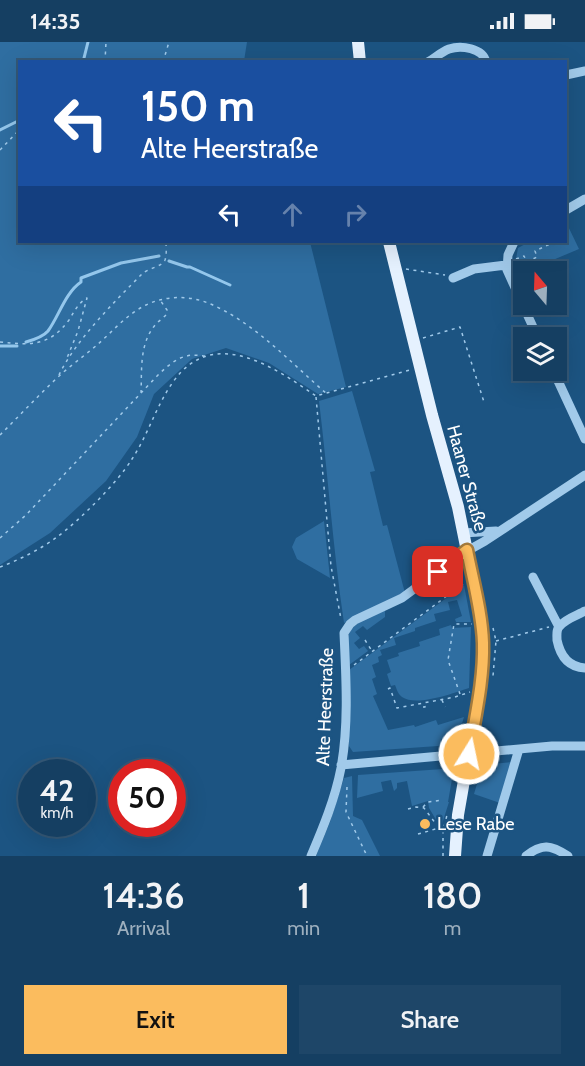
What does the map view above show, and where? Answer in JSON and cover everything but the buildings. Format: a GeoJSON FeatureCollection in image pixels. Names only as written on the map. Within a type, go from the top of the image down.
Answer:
{"type":"FeatureCollection","features":[{"type":"Feature","properties":{"kind":"main road"},"geometry":{"type":"LineString","coordinates":[[358,42],[360,60]]}},
{"type":"Feature","properties":{"kind":"main road","name":"Haaner Straße"},"geometry":{"type":"LineString","coordinates":[[389,243],[463,533],[481,620],[482,677],[458,815],[455,856]]}},
{"type":"Feature","properties":{"kind":"street"},"geometry":{"type":"LineString","coordinates":[[431,60],[444,51],[455,48],[478,50],[486,60]]}},
{"type":"Feature","properties":{"kind":"street"},"geometry":{"type":"LineString","coordinates":[[567,75],[585,71]]}},
{"type":"Feature","properties":{"kind":"street"},"geometry":{"type":"LineString","coordinates":[[567,209],[585,199]]}},
{"type":"Feature","properties":{"kind":"street"},"geometry":{"type":"LineString","coordinates":[[513,243],[506,263],[508,275],[533,327]]}},
{"type":"Feature","properties":{"kind":"street"},"geometry":{"type":"LineString","coordinates":[[453,278],[474,269],[506,263]]}},
{"type":"Feature","properties":{"kind":"street"},"geometry":{"type":"LineString","coordinates":[[558,381],[585,439]]}},
{"type":"Feature","properties":{"kind":"street","name":"Alte Heerstraße"},"geometry":{"type":"LineString","coordinates":[[311,856],[326,822],[341,765],[346,670],[344,633],[355,620],[402,598],[467,550],[502,530],[585,475]]}},
{"type":"Feature","properties":{"kind":"street"},"geometry":{"type":"LineString","coordinates":[[463,533],[502,530]]}},
{"type":"Feature","properties":{"kind":"street"},"geometry":{"type":"LineString","coordinates":[[533,577],[559,627],[557,636],[564,658],[575,666],[585,668]]}},
{"type":"Feature","properties":{"kind":"street"},"geometry":{"type":"LineString","coordinates":[[559,627],[585,611]]}},
{"type":"Feature","properties":{"kind":"street"},"geometry":{"type":"LineString","coordinates":[[341,765],[519,749],[585,746]]}},
{"type":"Feature","properties":{"kind":"street"},"geometry":{"type":"LineString","coordinates":[[487,856],[519,749]]}},
{"type":"Feature","properties":{"kind":"street"},"geometry":{"type":"LineString","coordinates":[[525,856],[537,847],[543,846],[556,849],[568,856]]}},
{"type":"Feature","properties":{"kind":"path"},"geometry":{"type":"LineString","coordinates":[[105,60],[106,42]]}},
{"type":"Feature","properties":{"kind":"path"},"geometry":{"type":"LineString","coordinates":[[164,60],[169,42]]}},
{"type":"Feature","properties":{"kind":"path"},"geometry":{"type":"LineString","coordinates":[[0,150],[18,131]]}},
{"type":"Feature","properties":{"kind":"path"},"geometry":{"type":"LineString","coordinates":[[67,360],[144,272],[162,264],[166,258],[166,243]]}},
{"type":"Feature","properties":{"kind":"path"},"geometry":{"type":"LineString","coordinates":[[506,263],[524,256],[527,262],[537,257],[535,251],[550,243]]}},
{"type":"Feature","properties":{"kind":"path"},"geometry":{"type":"LineString","coordinates":[[396,270],[408,269],[453,278]]}},
{"type":"Feature","properties":{"kind":"path"},"geometry":{"type":"LineString","coordinates":[[0,342],[28,345],[40,343],[64,325],[79,304],[87,298],[78,331],[59,376]]}},
{"type":"Feature","properties":{"kind":"path"},"geometry":{"type":"LineString","coordinates":[[0,435],[59,376],[129,316],[144,306],[160,300],[196,299],[227,313],[266,339],[327,394]]}},
{"type":"Feature","properties":{"kind":"path"},"geometry":{"type":"LineString","coordinates":[[141,393],[142,359],[146,343],[154,327],[167,312],[160,300]]}},
{"type":"Feature","properties":{"kind":"path"},"geometry":{"type":"LineString","coordinates":[[413,341],[460,327],[484,402]]}},
{"type":"Feature","properties":{"kind":"path"},"geometry":{"type":"LineString","coordinates":[[0,538],[26,515],[141,393],[167,368],[186,356],[230,354],[258,361],[284,374],[316,396],[420,367]]}},
{"type":"Feature","properties":{"kind":"path"},"geometry":{"type":"LineString","coordinates":[[0,567],[56,537],[110,486],[136,454],[174,381],[191,363],[211,355]]}},
{"type":"Feature","properties":{"kind":"path"},"geometry":{"type":"LineString","coordinates":[[316,396],[331,566],[344,633]]}},
{"type":"Feature","properties":{"kind":"path"},"geometry":{"type":"LineString","coordinates":[[346,670],[465,582]]}},
{"type":"Feature","properties":{"kind":"path"},"geometry":{"type":"LineString","coordinates":[[453,619],[448,660],[460,695]]}},
{"type":"Feature","properties":{"kind":"path"},"geometry":{"type":"LineString","coordinates":[[454,624],[473,624],[472,622]]}},
{"type":"Feature","properties":{"kind":"path"},"geometry":{"type":"LineString","coordinates":[[496,641],[559,627]]}},
{"type":"Feature","properties":{"kind":"path"},"geometry":{"type":"LineString","coordinates":[[364,640],[372,651]]}},
{"type":"Feature","properties":{"kind":"path"},"geometry":{"type":"LineString","coordinates":[[388,689],[390,688],[399,713]]}},
{"type":"Feature","properties":{"kind":"path"},"geometry":{"type":"LineString","coordinates":[[397,708],[471,691]]}},
{"type":"Feature","properties":{"kind":"path"},"geometry":{"type":"LineString","coordinates":[[442,699],[445,707]]}},
{"type":"Feature","properties":{"kind":"path"},"geometry":{"type":"LineString","coordinates":[[423,702],[425,706],[423,707]]}},
{"type":"Feature","properties":{"kind":"path"},"geometry":{"type":"LineString","coordinates":[[339,776],[348,787],[346,812],[367,856]]}},
{"type":"Feature","properties":{"kind":"path"},"geometry":{"type":"LineString","coordinates":[[408,809],[423,808],[428,802],[444,800]]}},
{"type":"Feature","properties":{"kind":"path"},"geometry":{"type":"LineString","coordinates":[[423,808],[443,831]]}},
{"type":"Feature","properties":{"kind":"path"},"geometry":{"type":"LineString","coordinates":[[418,834],[439,828]]}},
{"type":"Feature","properties":{"kind":"shaded area"},"geometry":{"type":"Polygon","coordinates":[[[0,42],[247,42],[244,60],[18,60],[18,243],[310,243],[346,387],[318,394],[269,363],[226,348],[192,359],[154,394],[137,437],[106,481],[50,533],[0,565],[0,42]]]}},
{"type":"Feature","properties":{"kind":"shaded area"},"geometry":{"type":"Polygon","coordinates":[[[567,224],[579,249],[550,261],[517,261],[518,248],[527,243],[567,243],[567,224]]]}},
{"type":"Feature","properties":{"kind":"shaded area"},"geometry":{"type":"Polygon","coordinates":[[[352,391],[375,471],[370,472],[383,526],[387,525],[405,593],[344,623],[319,401],[352,391]]]}},
{"type":"Feature","properties":{"kind":"shaded area"},"geometry":{"type":"Polygon","coordinates":[[[324,521],[330,578],[297,559],[292,547],[296,538],[324,521]]]}},
{"type":"Feature","properties":{"kind":"shaded area"},"geometry":{"type":"Polygon","coordinates":[[[464,585],[471,622],[456,622],[455,619],[462,616],[457,600],[448,602],[450,610],[434,614],[436,621],[394,638],[396,645],[380,650],[382,655],[378,657],[379,662],[372,665],[376,677],[372,679],[377,694],[373,696],[388,730],[414,725],[415,727],[436,720],[438,725],[464,717],[456,743],[353,752],[349,746],[349,670],[464,585]]]}},
{"type":"Feature","properties":{"kind":"shaded area"},"geometry":{"type":"Polygon","coordinates":[[[385,610],[385,617],[367,630],[363,626],[355,632],[360,638],[354,643],[359,649],[364,646],[368,651],[349,665],[348,641],[352,628],[385,610]]]}},
{"type":"Feature","properties":{"kind":"shaded area"},"geometry":{"type":"Polygon","coordinates":[[[451,625],[452,628],[471,627],[469,688],[425,700],[408,700],[402,697],[395,685],[391,686],[387,674],[391,672],[387,660],[399,656],[398,653],[420,646],[419,642],[440,635],[439,629],[451,625]]]}},
{"type":"Feature","properties":{"kind":"shaded area"},"geometry":{"type":"Polygon","coordinates":[[[512,762],[500,803],[474,794],[481,770],[492,764],[512,762]]]}},
{"type":"Feature","properties":{"kind":"shaded area"},"geometry":{"type":"Polygon","coordinates":[[[443,769],[450,773],[452,779],[449,802],[442,824],[438,823],[429,808],[428,801],[412,806],[407,781],[397,783],[394,791],[391,780],[381,782],[383,791],[357,798],[358,775],[443,769]]]}},
{"type":"Feature","properties":{"kind":"shaded area"},"geometry":{"type":"Polygon","coordinates":[[[352,776],[353,816],[362,820],[380,856],[316,856],[344,778],[352,776]]]}},
{"type":"Feature","properties":{"kind":"waterway"},"geometry":{"type":"LineString","coordinates":[[84,60],[88,42]]}},
{"type":"Feature","properties":{"kind":"waterway"},"geometry":{"type":"LineString","coordinates":[[0,130],[18,121]]}},
{"type":"Feature","properties":{"kind":"waterway"},"geometry":{"type":"LineString","coordinates":[[26,342],[41,337],[48,331],[66,298],[81,282],[81,278],[121,263],[159,256]]}},
{"type":"Feature","properties":{"kind":"waterway"},"geometry":{"type":"LineString","coordinates":[[169,261],[190,267],[230,285]]}},
{"type":"Feature","properties":{"kind":"waterway"},"geometry":{"type":"LineString","coordinates":[[0,346],[17,346]]}},
{"type":"Feature","properties":{"kind":"place","name":"Lese Rabe"},"geometry":{"type":"Point","coordinates":[425,824]}},
{"type":"Feature","properties":{"kind":"route"},"geometry":{"type":"LineString","coordinates":[[438,572],[467,550],[483,642],[482,677],[469,754]]}}]}
